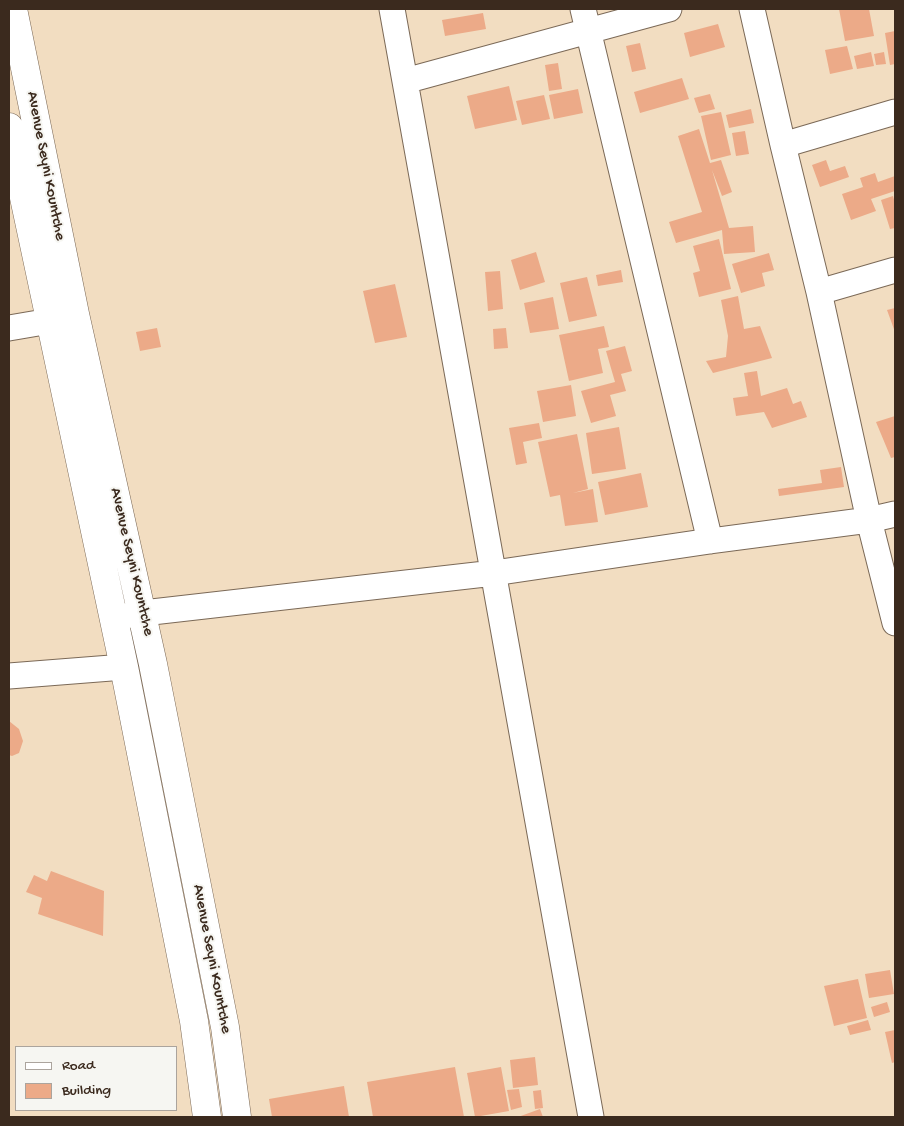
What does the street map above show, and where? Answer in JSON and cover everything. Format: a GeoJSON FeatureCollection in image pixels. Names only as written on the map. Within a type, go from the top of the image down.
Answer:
{"type":"FeatureCollection","features":[{"type":"Feature","properties":{"kind":"highway","name":"Avenue Seyni Kountche"},"geometry":{"type":"LineString","coordinates":[[13,9],[75,314],[142,613],[225,1026],[237,1117]]}},
{"type":"Feature","properties":{"kind":"highway","name":"Avenue Seyni Kountche"},"geometry":{"type":"LineString","coordinates":[[9,127],[124,667],[194,1021],[207,1117]]}},
{"type":"Feature","properties":{"kind":"street"},"geometry":{"type":"LineString","coordinates":[[392,9],[591,1117]]}},
{"type":"Feature","properties":{"kind":"street"},"geometry":{"type":"LineString","coordinates":[[405,81],[586,20],[669,9]]}},
{"type":"Feature","properties":{"kind":"street"},"geometry":{"type":"LineString","coordinates":[[752,9],[783,145],[820,292],[869,520],[895,623]]}},
{"type":"Feature","properties":{"kind":"street"},"geometry":{"type":"LineString","coordinates":[[586,20],[710,541]]}},
{"type":"Feature","properties":{"kind":"street"},"geometry":{"type":"LineString","coordinates":[[783,145],[895,112]]}},
{"type":"Feature","properties":{"kind":"street"},"geometry":{"type":"LineString","coordinates":[[820,292],[895,270]]}},
{"type":"Feature","properties":{"kind":"street"},"geometry":{"type":"LineString","coordinates":[[9,328],[50,321]]}},
{"type":"Feature","properties":{"kind":"street"},"geometry":{"type":"LineString","coordinates":[[113,618],[142,613],[494,573],[869,520],[895,514]]}},
{"type":"Feature","properties":{"kind":"street"},"geometry":{"type":"LineString","coordinates":[[9,676],[124,667]]}},
{"type":"Feature","properties":{"kind":"building"},"geometry":{"type":"Polygon","coordinates":[[[839,9],[869,9],[874,36],[845,41],[839,9]]]}},
{"type":"Feature","properties":{"kind":"building"},"geometry":{"type":"Polygon","coordinates":[[[483,13],[486,29],[445,36],[442,20],[483,13]]]}},
{"type":"Feature","properties":{"kind":"building"},"geometry":{"type":"Polygon","coordinates":[[[718,24],[725,47],[690,57],[684,33],[718,24]]]}},
{"type":"Feature","properties":{"kind":"building"},"geometry":{"type":"Polygon","coordinates":[[[895,31],[895,64],[890,65],[885,33],[895,31]]]}},
{"type":"Feature","properties":{"kind":"building"},"geometry":{"type":"Polygon","coordinates":[[[640,43],[646,69],[632,72],[626,46],[640,43]]]}},
{"type":"Feature","properties":{"kind":"building"},"geometry":{"type":"Polygon","coordinates":[[[847,46],[853,69],[830,74],[825,50],[847,46]]]}},
{"type":"Feature","properties":{"kind":"building"},"geometry":{"type":"Polygon","coordinates":[[[871,52],[874,66],[857,69],[854,56],[871,52]]]}},
{"type":"Feature","properties":{"kind":"building"},"geometry":{"type":"Polygon","coordinates":[[[884,52],[886,64],[876,65],[874,54],[884,52]]]}},
{"type":"Feature","properties":{"kind":"building"},"geometry":{"type":"Polygon","coordinates":[[[558,63],[562,89],[549,91],[545,65],[558,63]]]}},
{"type":"Feature","properties":{"kind":"building"},"geometry":{"type":"Polygon","coordinates":[[[682,78],[689,99],[640,113],[634,92],[682,78]]]}},
{"type":"Feature","properties":{"kind":"building"},"geometry":{"type":"Polygon","coordinates":[[[509,86],[517,120],[475,129],[467,96],[509,86]]]}},
{"type":"Feature","properties":{"kind":"building"},"geometry":{"type":"Polygon","coordinates":[[[578,89],[583,113],[554,119],[549,95],[578,89]]]}},
{"type":"Feature","properties":{"kind":"building"},"geometry":{"type":"Polygon","coordinates":[[[710,94],[715,109],[699,113],[694,98],[710,94]]]}},
{"type":"Feature","properties":{"kind":"building"},"geometry":{"type":"Polygon","coordinates":[[[544,95],[550,119],[522,125],[516,101],[544,95]]]}},
{"type":"Feature","properties":{"kind":"building"},"geometry":{"type":"Polygon","coordinates":[[[751,109],[754,123],[729,128],[726,115],[751,109]]]}},
{"type":"Feature","properties":{"kind":"building"},"geometry":{"type":"Polygon","coordinates":[[[721,112],[731,155],[711,160],[701,116],[721,112]]]}},
{"type":"Feature","properties":{"kind":"building"},"geometry":{"type":"Polygon","coordinates":[[[699,129],[710,163],[721,160],[732,192],[722,196],[712,170],[729,228],[753,226],[755,252],[724,254],[722,230],[676,243],[669,222],[702,212],[678,136],[699,129]]]}},
{"type":"Feature","properties":{"kind":"building"},"geometry":{"type":"Polygon","coordinates":[[[745,131],[749,154],[736,156],[732,133],[745,131]]]}},
{"type":"Feature","properties":{"kind":"building"},"geometry":{"type":"Polygon","coordinates":[[[826,160],[830,171],[845,166],[849,177],[820,187],[812,165],[826,160]]]}},
{"type":"Feature","properties":{"kind":"building"},"geometry":{"type":"Polygon","coordinates":[[[875,173],[878,182],[895,176],[895,191],[871,199],[876,211],[851,220],[842,194],[863,187],[860,178],[875,173]]]}},
{"type":"Feature","properties":{"kind":"building"},"geometry":{"type":"Polygon","coordinates":[[[893,196],[895,203],[895,228],[890,229],[881,200],[893,196]]]}},
{"type":"Feature","properties":{"kind":"building"},"geometry":{"type":"Polygon","coordinates":[[[719,239],[731,289],[699,297],[693,273],[700,271],[693,246],[719,239]]]}},
{"type":"Feature","properties":{"kind":"building"},"geometry":{"type":"Polygon","coordinates":[[[536,252],[545,282],[520,290],[511,260],[536,252]]]}},
{"type":"Feature","properties":{"kind":"building"},"geometry":{"type":"Polygon","coordinates":[[[769,253],[774,270],[762,273],[765,286],[741,293],[732,264],[769,253]]]}},
{"type":"Feature","properties":{"kind":"building"},"geometry":{"type":"Polygon","coordinates":[[[621,270],[623,282],[598,286],[596,275],[621,270]]]}},
{"type":"Feature","properties":{"kind":"building"},"geometry":{"type":"Polygon","coordinates":[[[500,271],[503,309],[488,311],[485,272],[500,271]]]}},
{"type":"Feature","properties":{"kind":"building"},"geometry":{"type":"Polygon","coordinates":[[[587,277],[597,316],[569,322],[560,283],[587,277]]]}},
{"type":"Feature","properties":{"kind":"building"},"geometry":{"type":"Polygon","coordinates":[[[395,284],[407,337],[375,343],[363,291],[395,284]]]}},
{"type":"Feature","properties":{"kind":"building"},"geometry":{"type":"Polygon","coordinates":[[[738,296],[744,329],[760,326],[772,358],[713,373],[706,361],[726,357],[728,336],[721,300],[738,296]]]}},
{"type":"Feature","properties":{"kind":"building"},"geometry":{"type":"Polygon","coordinates":[[[553,297],[559,329],[530,333],[524,303],[553,297]]]}},
{"type":"Feature","properties":{"kind":"building"},"geometry":{"type":"Polygon","coordinates":[[[895,308],[895,332],[887,310],[895,308]]]}},
{"type":"Feature","properties":{"kind":"building"},"geometry":{"type":"Polygon","coordinates":[[[604,326],[609,347],[598,349],[603,373],[569,381],[559,335],[604,326]]]}},
{"type":"Feature","properties":{"kind":"building"},"geometry":{"type":"Polygon","coordinates":[[[157,328],[161,347],[140,351],[136,332],[157,328]]]}},
{"type":"Feature","properties":{"kind":"building"},"geometry":{"type":"Polygon","coordinates":[[[506,328],[508,348],[494,349],[493,329],[506,328]]]}},
{"type":"Feature","properties":{"kind":"building"},"geometry":{"type":"Polygon","coordinates":[[[625,346],[632,371],[621,374],[626,391],[610,395],[616,416],[591,423],[581,391],[615,382],[606,351],[625,346]]]}},
{"type":"Feature","properties":{"kind":"building"},"geometry":{"type":"Polygon","coordinates":[[[757,371],[761,396],[787,388],[793,404],[801,401],[807,417],[772,428],[764,412],[736,416],[733,398],[748,396],[744,373],[757,371]]]}},
{"type":"Feature","properties":{"kind":"building"},"geometry":{"type":"Polygon","coordinates":[[[571,385],[576,416],[543,422],[537,391],[571,385]]]}},
{"type":"Feature","properties":{"kind":"building"},"geometry":{"type":"Polygon","coordinates":[[[895,416],[895,457],[891,458],[876,422],[895,416]]]}},
{"type":"Feature","properties":{"kind":"building"},"geometry":{"type":"Polygon","coordinates":[[[539,423],[542,438],[523,442],[527,463],[516,465],[509,428],[539,423]]]}},
{"type":"Feature","properties":{"kind":"building"},"geometry":{"type":"Polygon","coordinates":[[[619,427],[626,469],[592,474],[586,433],[619,427]]]}},
{"type":"Feature","properties":{"kind":"building"},"geometry":{"type":"Polygon","coordinates":[[[577,434],[588,489],[573,493],[593,489],[598,522],[565,526],[560,495],[550,497],[538,442],[577,434]]]}},
{"type":"Feature","properties":{"kind":"building"},"geometry":{"type":"Polygon","coordinates":[[[841,467],[844,487],[779,496],[778,489],[822,483],[820,470],[841,467]]]}},
{"type":"Feature","properties":{"kind":"building"},"geometry":{"type":"Polygon","coordinates":[[[641,473],[648,507],[605,515],[598,482],[641,473]]]}},
{"type":"Feature","properties":{"kind":"building"},"geometry":{"type":"Polygon","coordinates":[[[9,721],[19,729],[23,741],[19,753],[12,756],[9,755],[9,721]]]}},
{"type":"Feature","properties":{"kind":"building"},"geometry":{"type":"Polygon","coordinates":[[[51,871],[104,891],[103,936],[38,914],[42,898],[26,892],[34,875],[47,881],[51,871]]]}},
{"type":"Feature","properties":{"kind":"building"},"geometry":{"type":"Polygon","coordinates":[[[890,970],[894,994],[869,998],[865,974],[890,970]]]}},
{"type":"Feature","properties":{"kind":"building"},"geometry":{"type":"Polygon","coordinates":[[[858,979],[867,1018],[834,1026],[824,986],[858,979]]]}},
{"type":"Feature","properties":{"kind":"building"},"geometry":{"type":"Polygon","coordinates":[[[887,1002],[890,1012],[874,1017],[871,1007],[887,1002]]]}},
{"type":"Feature","properties":{"kind":"building"},"geometry":{"type":"Polygon","coordinates":[[[868,1020],[871,1030],[850,1035],[847,1026],[868,1020]]]}},
{"type":"Feature","properties":{"kind":"building"},"geometry":{"type":"Polygon","coordinates":[[[895,1030],[895,1062],[892,1063],[885,1032],[895,1030]]]}},
{"type":"Feature","properties":{"kind":"building"},"geometry":{"type":"Polygon","coordinates":[[[535,1057],[538,1085],[513,1088],[510,1060],[535,1057]]]}},
{"type":"Feature","properties":{"kind":"building"},"geometry":{"type":"Polygon","coordinates":[[[455,1067],[464,1117],[373,1117],[367,1082],[455,1067]]]}},
{"type":"Feature","properties":{"kind":"building"},"geometry":{"type":"Polygon","coordinates":[[[501,1067],[509,1111],[475,1117],[467,1073],[501,1067]]]}},
{"type":"Feature","properties":{"kind":"building"},"geometry":{"type":"Polygon","coordinates":[[[344,1086],[349,1117],[272,1117],[269,1099],[344,1086]]]}},
{"type":"Feature","properties":{"kind":"building"},"geometry":{"type":"Polygon","coordinates":[[[519,1089],[522,1107],[511,1110],[507,1090],[519,1089]]]}},
{"type":"Feature","properties":{"kind":"building"},"geometry":{"type":"Polygon","coordinates":[[[541,1090],[543,1108],[535,1109],[533,1091],[541,1090]]]}},
{"type":"Feature","properties":{"kind":"building"},"geometry":{"type":"Polygon","coordinates":[[[540,1109],[543,1117],[518,1117],[540,1109]]]}}]}
